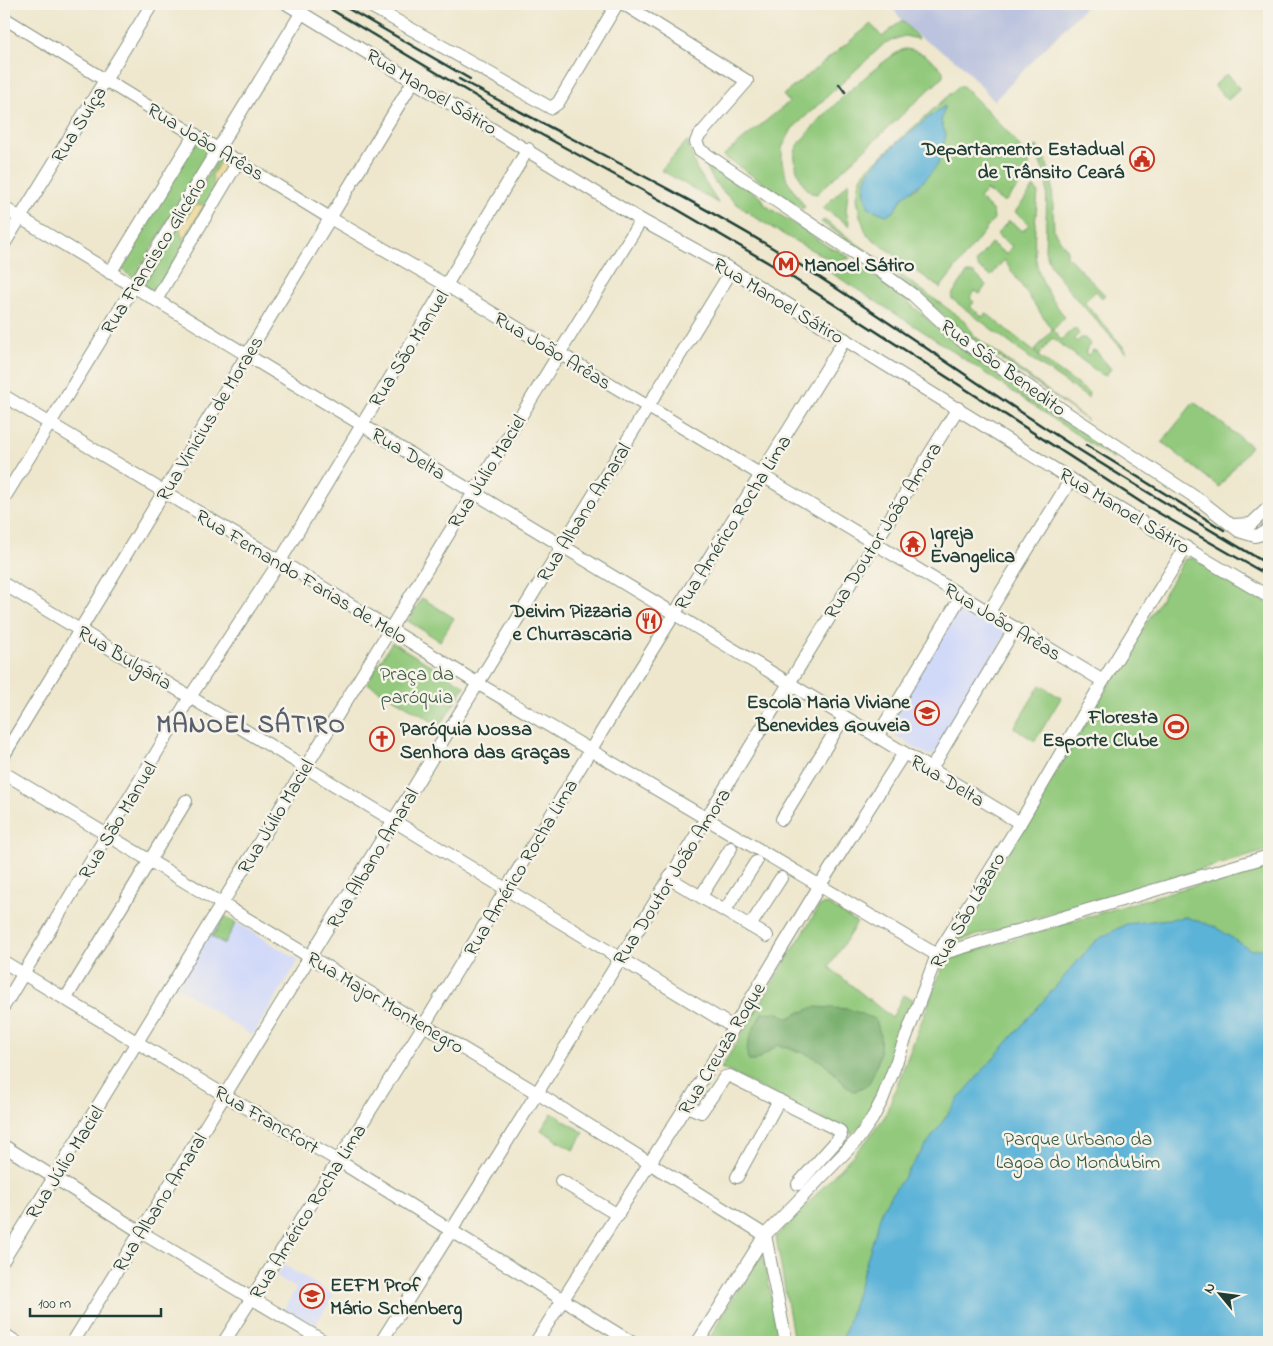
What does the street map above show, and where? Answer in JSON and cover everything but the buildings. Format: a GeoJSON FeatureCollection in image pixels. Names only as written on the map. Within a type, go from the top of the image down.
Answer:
{"type":"FeatureCollection","features":[{"type":"Feature","properties":{"kind":"street","name":"Rua Suíça"},"geometry":{"type":"LineString","coordinates":[[4,244],[152,4]]}},
{"type":"Feature","properties":{"kind":"street","name":"Rua Manoel Sátiro"},"geometry":{"type":"LineString","coordinates":[[287,4],[528,149],[641,220],[732,270],[1071,479],[1269,597]]}},
{"type":"Feature","properties":{"kind":"street","name":"Rua Manoel Sátiro"},"geometry":{"type":"LineString","coordinates":[[367,4],[549,107],[554,107],[558,104],[617,4]]}},
{"type":"Feature","properties":{"kind":"street","name":"Rua São Benedito"},"geometry":{"type":"LineString","coordinates":[[624,4],[747,81],[698,137],[696,142],[700,150],[866,261],[913,296],[960,339],[1233,525]]}},
{"type":"Feature","properties":{"kind":"street","name":"Rua Francisco Glicério"},"geometry":{"type":"LineString","coordinates":[[4,498],[302,12]]}},
{"type":"Feature","properties":{"kind":"street","name":"Rua João Arêas"},"geometry":{"type":"LineString","coordinates":[[4,18],[239,160],[330,218],[446,285],[1103,681]]}},
{"type":"Feature","properties":{"kind":"street","name":"Rua Vinicius de Moraes"},"geometry":{"type":"LineString","coordinates":[[4,755],[165,493],[246,354],[414,80]]}},
{"type":"Feature","properties":{"kind":"street","name":"Rua Francisco Glicério"},"geometry":{"type":"LineString","coordinates":[[110,273],[196,134]]}},
{"type":"Feature","properties":{"kind":"street","name":"Rua São Manuel"},"geometry":{"type":"LineString","coordinates":[[4,1006],[190,697],[280,561],[360,424],[528,149]]}},
{"type":"Feature","properties":{"kind":"street","name":"Rua Francisco Glicério"},"geometry":{"type":"LineString","coordinates":[[156,300],[239,160]]}},
{"type":"Feature","properties":{"kind":"street","name":"Rua Delta"},"geometry":{"type":"LineString","coordinates":[[4,208],[1020,823]]}},
{"type":"Feature","properties":{"kind":"street","name":"Rua Júlio Maciel"},"geometry":{"type":"LineString","coordinates":[[4,1259],[223,904],[473,491],[641,220]]}},
{"type":"Feature","properties":{"kind":"street","name":"Rua Albano Amaral"},"geometry":{"type":"LineString","coordinates":[[73,1342],[139,1231],[226,1096],[477,683],[732,270]]}},
{"type":"Feature","properties":{"kind":"street","name":"Rua Américo Rocha Lima"},"geometry":{"type":"LineString","coordinates":[[224,1342],[508,890],[674,614],[845,339]]}},
{"type":"Feature","properties":{"kind":"street","name":"Rua Fernando Farias de Melo"},"geometry":{"type":"LineString","coordinates":[[4,396],[280,561],[477,683],[708,818],[936,955]]}},
{"type":"Feature","properties":{"kind":"street","name":"Rua Doutor João Amora"},"geometry":{"type":"LineString","coordinates":[[381,1342],[708,818],[788,682],[958,408]]}},
{"type":"Feature","properties":{"kind":"street"},"geometry":{"type":"LineString","coordinates":[[989,612],[1071,479]]}},
{"type":"Feature","properties":{"kind":"street"},"geometry":{"type":"LineString","coordinates":[[1233,525],[1251,524],[1269,507]]}},
{"type":"Feature","properties":{"kind":"street"},"geometry":{"type":"LineString","coordinates":[[1233,525],[1239,532],[1250,536],[1262,534],[1269,528]]}},
{"type":"Feature","properties":{"kind":"street","name":"Rua São Lázaro"},"geometry":{"type":"LineString","coordinates":[[698,1342],[766,1235],[858,1139],[872,1119],[882,1100],[936,955],[1020,823],[1103,681],[1186,547]]}},
{"type":"Feature","properties":{"kind":"street","name":"Rua Bulgária"},"geometry":{"type":"LineString","coordinates":[[4,584],[733,1027]]}},
{"type":"Feature","properties":{"kind":"street"},"geometry":{"type":"LineString","coordinates":[[877,737],[961,596]]}},
{"type":"Feature","properties":{"kind":"street"},"geometry":{"type":"LineString","coordinates":[[931,769],[1016,628]]}},
{"type":"Feature","properties":{"kind":"street"},"geometry":{"type":"LineString","coordinates":[[782,819],[844,717]]}},
{"type":"Feature","properties":{"kind":"street","name":"Rua Creuza Roque"},"geometry":{"type":"LineString","coordinates":[[536,1342],[686,1106],[820,885],[904,753]]}},
{"type":"Feature","properties":{"kind":"street","name":"Rua Major Montenegro"},"geometry":{"type":"LineString","coordinates":[[4,773],[107,837],[151,860],[537,1093],[766,1235]]}},
{"type":"Feature","properties":{"kind":"street"},"geometry":{"type":"LineString","coordinates":[[66,998],[186,801]]}},
{"type":"Feature","properties":{"kind":"street"},"geometry":{"type":"LineString","coordinates":[[701,896],[731,848]]}},
{"type":"Feature","properties":{"kind":"street"},"geometry":{"type":"LineString","coordinates":[[936,955],[1269,856]]}},
{"type":"Feature","properties":{"kind":"street"},"geometry":{"type":"LineString","coordinates":[[725,910],[756,862]]}},
{"type":"Feature","properties":{"kind":"street"},"geometry":{"type":"LineString","coordinates":[[669,878],[767,936]]}},
{"type":"Feature","properties":{"kind":"street"},"geometry":{"type":"LineString","coordinates":[[750,926],[780,878]]}},
{"type":"Feature","properties":{"kind":"street","name":"Rua Francfort"},"geometry":{"type":"LineString","coordinates":[[4,962],[226,1096],[339,1161],[631,1342]]}},
{"type":"Feature","properties":{"kind":"street"},"geometry":{"type":"LineString","coordinates":[[686,1106],[701,1112],[728,1075],[841,1132],[841,1136],[798,1184]]}},
{"type":"Feature","properties":{"kind":"street"},"geometry":{"type":"LineString","coordinates":[[737,1177],[779,1100]]}},
{"type":"Feature","properties":{"kind":"street"},"geometry":{"type":"LineString","coordinates":[[4,1146],[139,1231],[324,1342]]}},
{"type":"Feature","properties":{"kind":"street"},"geometry":{"type":"LineString","coordinates":[[561,1181],[618,1214]]}},
{"type":"Feature","properties":{"kind":"street"},"geometry":{"type":"LineString","coordinates":[[766,1235],[786,1342]]}},
{"type":"Feature","properties":{"kind":"street"},"geometry":{"type":"LineString","coordinates":[[4,1334],[16,1342]]}},
{"type":"Feature","properties":{"kind":"shaded area"},"geometry":{"type":"Polygon","coordinates":[[[897,4],[1088,4],[994,101],[961,64],[918,36],[902,20],[892,8],[897,4]]]}},
{"type":"Feature","properties":{"kind":"shaded area"},"geometry":{"type":"Polygon","coordinates":[[[961,606],[1006,633],[934,754],[928,755],[891,733],[888,725],[961,606]]]}},
{"type":"Feature","properties":{"kind":"shaded area"},"geometry":{"type":"Polygon","coordinates":[[[225,916],[299,960],[252,1036],[176,986],[221,918],[225,916]]]}},
{"type":"Feature","properties":{"kind":"shaded area","name":"EEFM Prof Mário Schenberg"},"geometry":{"type":"Polygon","coordinates":[[[284,1265],[334,1295],[315,1325],[284,1309],[296,1288],[276,1277],[284,1265]]]}},
{"type":"Feature","properties":{"kind":"green space"},"geometry":{"type":"Polygon","coordinates":[[[902,20],[919,39],[904,36],[885,43],[792,129],[782,148],[782,162],[787,180],[805,207],[802,209],[723,156],[789,102],[783,95],[871,24],[882,37],[902,20]]]}},
{"type":"Feature","properties":{"kind":"green space"},"geometry":{"type":"Polygon","coordinates":[[[905,49],[916,51],[931,59],[943,71],[943,77],[817,194],[811,193],[801,180],[795,163],[795,152],[800,143],[811,129],[845,95],[881,64],[905,49]]]}},
{"type":"Feature","properties":{"kind":"green space"},"geometry":{"type":"Polygon","coordinates":[[[1226,74],[1240,89],[1228,100],[1214,86],[1226,74]]]}},
{"type":"Feature","properties":{"kind":"green space"},"geometry":{"type":"Polygon","coordinates":[[[959,86],[963,86],[1012,137],[1027,158],[1029,166],[1023,180],[1006,201],[1002,201],[986,190],[979,198],[993,211],[994,219],[940,288],[867,235],[860,216],[857,198],[860,180],[865,171],[959,86]],[[944,106],[869,173],[864,189],[869,208],[886,215],[897,207],[906,193],[916,189],[942,152],[946,135],[941,122],[944,106]]]}},
{"type":"Feature","properties":{"kind":"green space"},"geometry":{"type":"Polygon","coordinates":[[[194,140],[210,149],[134,278],[119,268],[194,140]]]}},
{"type":"Feature","properties":{"kind":"green space"},"geometry":{"type":"Polygon","coordinates":[[[687,141],[696,168],[718,203],[661,170],[687,141]]]}},
{"type":"Feature","properties":{"kind":"green space"},"geometry":{"type":"Polygon","coordinates":[[[1037,146],[1046,161],[1052,181],[1054,231],[1067,250],[1067,256],[1105,295],[1102,298],[1096,291],[1084,302],[1126,350],[1126,353],[1072,294],[1051,266],[1045,251],[1047,189],[1045,175],[1034,147],[1037,146]]]}},
{"type":"Feature","properties":{"kind":"green space"},"geometry":{"type":"Polygon","coordinates":[[[221,159],[230,164],[156,292],[145,286],[144,283],[217,160],[221,159]]]}},
{"type":"Feature","properties":{"kind":"green space"},"geometry":{"type":"Polygon","coordinates":[[[707,164],[762,198],[765,205],[832,249],[838,250],[850,258],[836,262],[831,260],[759,220],[723,192],[712,178],[707,164]]]}},
{"type":"Feature","properties":{"kind":"green space"},"geometry":{"type":"Polygon","coordinates":[[[849,182],[846,211],[850,226],[823,208],[849,182]]]}},
{"type":"Feature","properties":{"kind":"green space"},"geometry":{"type":"Polygon","coordinates":[[[1034,187],[1038,192],[1035,244],[1039,272],[1044,285],[1065,317],[1053,330],[1061,340],[1073,329],[1076,329],[1079,334],[1074,339],[1076,342],[1081,338],[1085,338],[1090,344],[1085,353],[1088,355],[1093,350],[1096,351],[1111,369],[1106,375],[1102,375],[1052,338],[1038,356],[1089,393],[1088,398],[1027,356],[952,299],[953,293],[967,273],[974,273],[986,285],[980,294],[975,291],[970,298],[974,302],[970,307],[983,317],[986,313],[1037,354],[1035,350],[1052,330],[1004,260],[991,276],[979,268],[976,262],[991,243],[1006,254],[1012,246],[998,236],[998,232],[1009,221],[1023,231],[1029,224],[1015,212],[1034,187]]]}},
{"type":"Feature","properties":{"kind":"green space"},"geometry":{"type":"Polygon","coordinates":[[[824,220],[965,321],[973,335],[1087,420],[959,329],[878,261],[821,222],[824,220]]]}},
{"type":"Feature","properties":{"kind":"green space"},"geometry":{"type":"Polygon","coordinates":[[[858,266],[887,285],[969,354],[1117,455],[1113,459],[924,332],[822,267],[841,269],[858,266]]]}},
{"type":"Feature","properties":{"kind":"green space"},"geometry":{"type":"Polygon","coordinates":[[[1194,402],[1251,446],[1219,487],[1162,442],[1194,402]]]}},
{"type":"Feature","properties":{"kind":"green space","name":"Floresta Esporte Clube"},"geometry":{"type":"Polygon","coordinates":[[[1192,558],[1269,604],[1269,850],[954,942],[1185,559],[1192,558]]]}},
{"type":"Feature","properties":{"kind":"green space"},"geometry":{"type":"Polygon","coordinates":[[[422,598],[454,618],[440,641],[408,621],[422,598]]]}},
{"type":"Feature","properties":{"kind":"green space","name":"Praça da paróquia"},"geometry":{"type":"Polygon","coordinates":[[[392,642],[465,686],[440,726],[367,683],[392,642]]]}},
{"type":"Feature","properties":{"kind":"green space"},"geometry":{"type":"Polygon","coordinates":[[[1040,685],[1061,698],[1035,741],[1014,728],[1040,685]]]}},
{"type":"Feature","properties":{"kind":"green space","name":"Parque Urbano da Lagoa do Mondubim"},"geometry":{"type":"Polygon","coordinates":[[[1269,866],[1269,1342],[794,1342],[776,1237],[868,1139],[885,1116],[941,971],[948,959],[1170,892],[1269,866]]]}},
{"type":"Feature","properties":{"kind":"green space"},"geometry":{"type":"Polygon","coordinates":[[[828,904],[857,923],[829,967],[892,1018],[903,995],[913,999],[875,1105],[867,1119],[852,1134],[721,1068],[820,905],[828,904]],[[801,1011],[789,1018],[762,1013],[749,1042],[755,1061],[778,1045],[817,1059],[854,1091],[868,1085],[879,1059],[801,1011]]]}},
{"type":"Feature","properties":{"kind":"green space"},"geometry":{"type":"Polygon","coordinates":[[[225,916],[236,923],[224,944],[212,937],[225,916]]]}},
{"type":"Feature","properties":{"kind":"green space"},"geometry":{"type":"Polygon","coordinates":[[[814,1007],[849,1009],[875,1019],[881,1044],[878,1061],[868,1085],[854,1091],[823,1062],[807,1054],[778,1045],[755,1061],[749,1061],[747,1055],[748,1043],[762,1013],[776,1012],[789,1018],[814,1007]]]}},
{"type":"Feature","properties":{"kind":"green space"},"geometry":{"type":"Polygon","coordinates":[[[552,1113],[584,1133],[573,1150],[541,1130],[552,1113]]]}},
{"type":"Feature","properties":{"kind":"green space"},"geometry":{"type":"Polygon","coordinates":[[[762,1249],[780,1342],[707,1342],[762,1249]]]}},
{"type":"Feature","properties":{"kind":"sand"},"geometry":{"type":"Polygon","coordinates":[[[220,162],[227,168],[214,189],[212,175],[220,162]]]}},
{"type":"Feature","properties":{"kind":"sand"},"geometry":{"type":"Polygon","coordinates":[[[205,204],[183,240],[180,229],[194,206],[205,204]]]}},
{"type":"Feature","properties":{"kind":"water"},"geometry":{"type":"Polygon","coordinates":[[[945,106],[941,122],[946,135],[938,164],[925,180],[902,198],[894,212],[886,215],[869,208],[865,187],[866,179],[872,167],[903,138],[945,106]]]}},
{"type":"Feature","properties":{"kind":"water","name":"Parque Urbano da Lagoa do Mondubim"},"geometry":{"type":"Polygon","coordinates":[[[1186,917],[1215,927],[1251,950],[1269,948],[1269,1342],[842,1342],[883,1207],[959,1098],[1095,941],[1126,924],[1186,917]]]}},
{"type":"Feature","properties":{"kind":"railway"},"geometry":{"type":"LineString","coordinates":[[322,4],[522,124],[673,207],[779,269],[1150,508],[1269,576]]}},
{"type":"Feature","properties":{"kind":"railway"},"geometry":{"type":"LineString","coordinates":[[340,4],[470,79]]}},
{"type":"Feature","properties":{"kind":"railway"},"geometry":{"type":"LineString","coordinates":[[459,79],[667,188],[749,234],[820,277],[1059,437],[1269,565]]}},
{"type":"Feature","properties":{"kind":"railway"},"geometry":{"type":"LineString","coordinates":[[839,84],[845,92]]}},
{"type":"Feature","properties":{"kind":"railway"},"geometry":{"type":"LineString","coordinates":[[1086,445],[1224,530]]}},
{"type":"Feature","properties":{"kind":"place","name":"Departamento Estadual de Trânsito Ceará"},"geometry":{"type":"Point","coordinates":[1142,159]}},
{"type":"Feature","properties":{"kind":"place","name":"Manoel Sátiro"},"geometry":{"type":"Point","coordinates":[786,264]}},
{"type":"Feature","properties":{"kind":"place","name":"Igreja Evangelica"},"geometry":{"type":"Point","coordinates":[913,544]}},
{"type":"Feature","properties":{"kind":"place","name":"Deivim Pizzaria e Churrascaria"},"geometry":{"type":"Point","coordinates":[649,621]}},
{"type":"Feature","properties":{"kind":"place","name":"Escola Maria Viviane Benevides Gouveia"},"geometry":{"type":"Point","coordinates":[927,713]}},
{"type":"Feature","properties":{"kind":"place","name":"Floresta Esporte Clube"},"geometry":{"type":"Point","coordinates":[1176,727]}},
{"type":"Feature","properties":{"kind":"place","name":"Paróquia Nossa Senhora das Graças"},"geometry":{"type":"Point","coordinates":[382,739]}},
{"type":"Feature","properties":{"kind":"place","name":"EEFM Prof Mário Schenberg"},"geometry":{"type":"Point","coordinates":[312,1296]}},
{"type":"Feature","properties":{"kind":"district","name":"MANOEL SÁTIRO"},"geometry":{"type":"Point","coordinates":[251,723]}}]}
